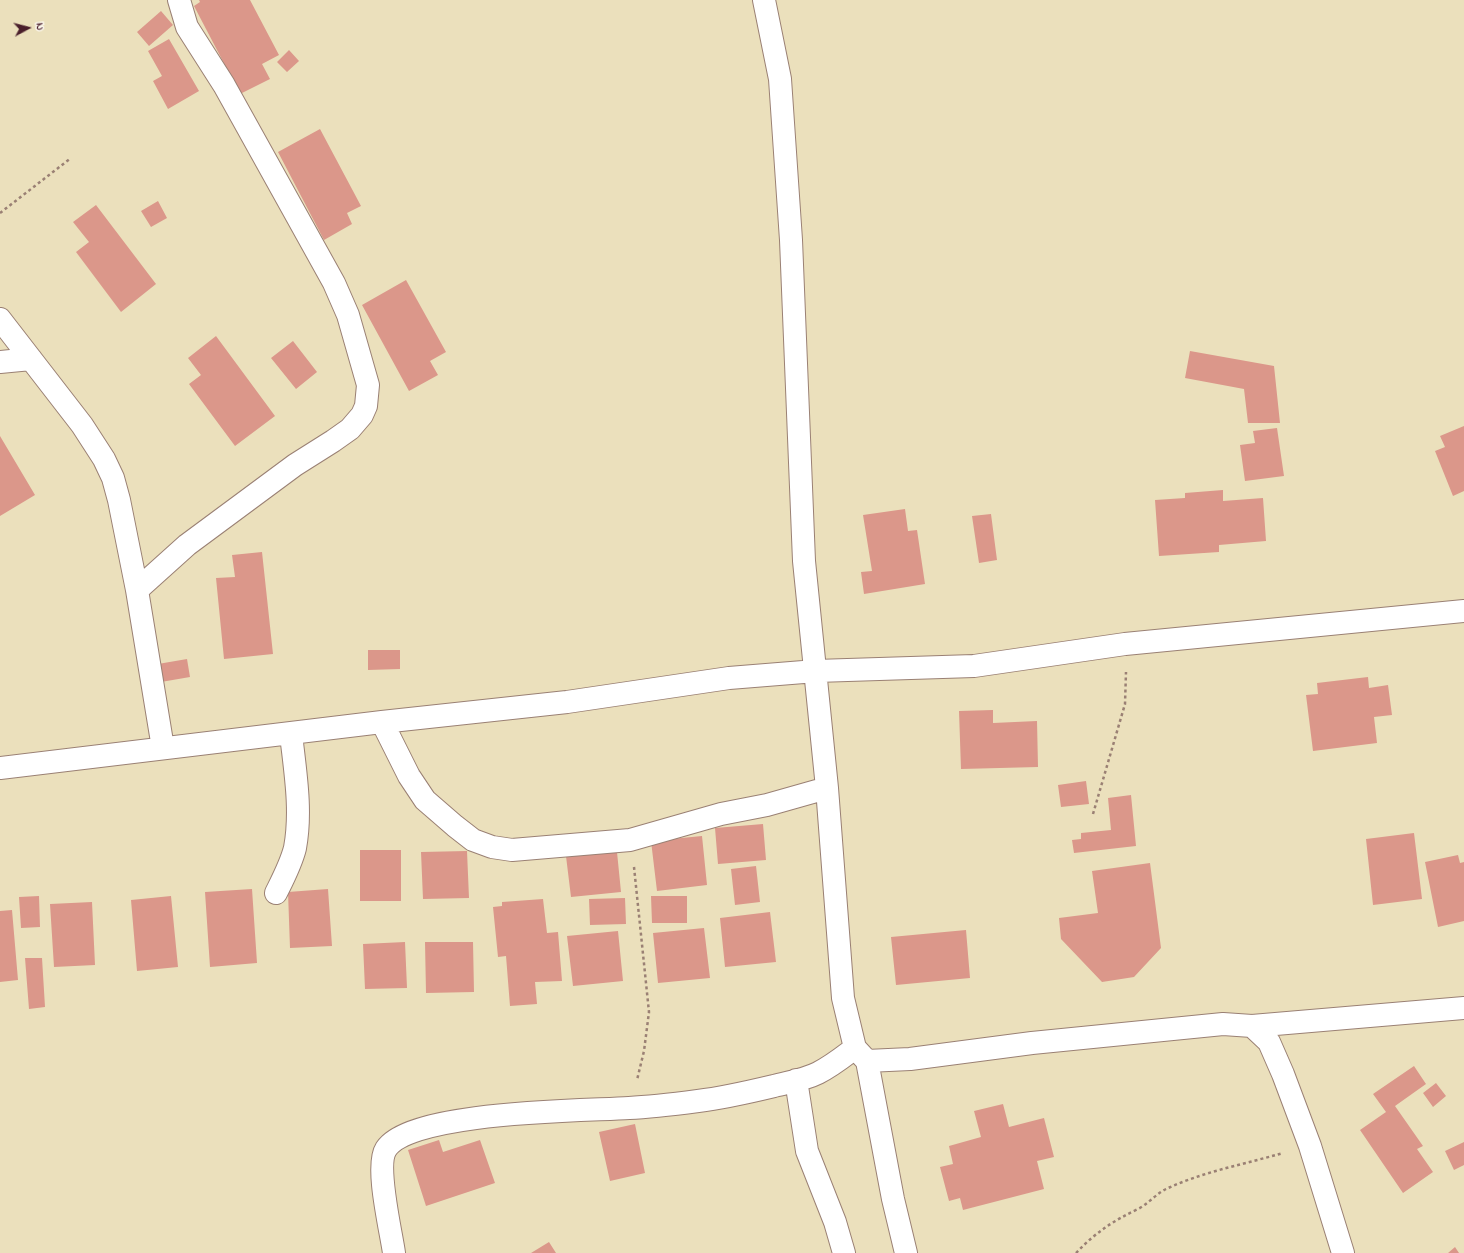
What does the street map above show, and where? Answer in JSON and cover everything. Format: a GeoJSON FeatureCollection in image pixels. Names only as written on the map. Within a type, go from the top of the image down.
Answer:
{"type":"FeatureCollection","features":[{"type":"Feature","properties":{"kind":"street"},"geometry":{"type":"LineString","coordinates":[[137,590],[187,545],[289,470],[350,429],[362,415],[368,397],[368,384],[354,333],[334,283],[224,85],[187,27],[179,0]]}},
{"type":"Feature","properties":{"kind":"street"},"geometry":{"type":"LineString","coordinates":[[764,0],[780,79],[791,240],[804,561],[827,788],[843,998],[861,1054],[906,1253]]}},
{"type":"Feature","properties":{"kind":"street"},"geometry":{"type":"LineString","coordinates":[[0,318],[82,425],[104,459],[113,478],[119,500],[137,590],[163,748]]}},
{"type":"Feature","properties":{"kind":"street"},"geometry":{"type":"LineString","coordinates":[[0,362],[31,360]]}},
{"type":"Feature","properties":{"kind":"street"},"geometry":{"type":"LineString","coordinates":[[0,768],[382,722],[567,702],[729,678],[816,671],[974,666],[1125,644],[1464,611]]}},
{"type":"Feature","properties":{"kind":"street"},"geometry":{"type":"LineString","coordinates":[[382,722],[409,776],[425,800],[473,840],[492,847],[512,850],[630,840],[721,814],[767,805],[827,788]]}},
{"type":"Feature","properties":{"kind":"street"},"geometry":{"type":"LineString","coordinates":[[276,894],[295,848],[297,825],[296,777],[291,734]]}},
{"type":"Feature","properties":{"kind":"street"},"geometry":{"type":"LineString","coordinates":[[394,1253],[382,1177],[382,1160],[385,1150],[392,1142],[421,1128],[534,1112],[630,1108],[698,1101],[796,1080],[816,1074],[861,1054],[910,1059],[1032,1043],[1223,1024],[1252,1026],[1464,1008]]}},
{"type":"Feature","properties":{"kind":"street"},"geometry":{"type":"LineString","coordinates":[[1252,1026],[1269,1042],[1283,1074],[1310,1146],[1343,1253]]}},
{"type":"Feature","properties":{"kind":"street"},"geometry":{"type":"LineString","coordinates":[[796,1080],[807,1151],[835,1222],[844,1253]]}},
{"type":"Feature","properties":{"kind":"path"},"geometry":{"type":"LineString","coordinates":[[0,213],[71,158]]}},
{"type":"Feature","properties":{"kind":"path"},"geometry":{"type":"LineString","coordinates":[[1092,814],[1125,704],[1125,644]]}},
{"type":"Feature","properties":{"kind":"path"},"geometry":{"type":"LineString","coordinates":[[630,840],[649,1012],[644,1051],[630,1108]]}},
{"type":"Feature","properties":{"kind":"path"},"geometry":{"type":"LineString","coordinates":[[1076,1253],[1088,1240],[1119,1218],[1140,1208],[1165,1190],[1217,1171],[1310,1146]]}},
{"type":"Feature","properties":{"kind":"building"},"geometry":{"type":"Polygon","coordinates":[[[199,0],[250,0],[279,55],[262,64],[270,79],[240,94],[194,6],[200,2],[199,0]]]}},
{"type":"Feature","properties":{"kind":"building"},"geometry":{"type":"Polygon","coordinates":[[[161,11],[173,25],[149,46],[137,32],[161,11]]]}},
{"type":"Feature","properties":{"kind":"building"},"geometry":{"type":"Polygon","coordinates":[[[169,39],[199,91],[168,109],[153,81],[162,76],[148,51],[169,39]]]}},
{"type":"Feature","properties":{"kind":"building"},"geometry":{"type":"Polygon","coordinates":[[[289,50],[299,61],[287,72],[277,62],[289,50]]]}},
{"type":"Feature","properties":{"kind":"building"},"geometry":{"type":"Polygon","coordinates":[[[320,129],[361,206],[347,213],[352,224],[324,240],[278,152],[320,129]]]}},
{"type":"Feature","properties":{"kind":"building"},"geometry":{"type":"Polygon","coordinates":[[[158,201],[167,218],[151,227],[141,211],[158,201]]]}},
{"type":"Feature","properties":{"kind":"building"},"geometry":{"type":"Polygon","coordinates":[[[96,205],[156,284],[121,312],[76,252],[89,242],[73,222],[96,205]]]}},
{"type":"Feature","properties":{"kind":"building"},"geometry":{"type":"Polygon","coordinates":[[[406,280],[446,352],[430,361],[438,375],[409,391],[362,305],[406,280]]]}},
{"type":"Feature","properties":{"kind":"building"},"geometry":{"type":"Polygon","coordinates":[[[216,336],[275,416],[235,446],[189,384],[201,375],[188,358],[216,336]]]}},
{"type":"Feature","properties":{"kind":"building"},"geometry":{"type":"Polygon","coordinates":[[[293,341],[317,372],[296,389],[271,358],[293,341]]]}},
{"type":"Feature","properties":{"kind":"building"},"geometry":{"type":"Polygon","coordinates":[[[1190,351],[1274,366],[1280,423],[1248,423],[1244,389],[1185,378],[1190,351]]]}},
{"type":"Feature","properties":{"kind":"building"},"geometry":{"type":"Polygon","coordinates":[[[1464,426],[1464,491],[1453,496],[1435,451],[1445,447],[1440,436],[1464,426]]]}},
{"type":"Feature","properties":{"kind":"building"},"geometry":{"type":"Polygon","coordinates":[[[1277,428],[1284,476],[1245,481],[1240,445],[1255,443],[1253,431],[1277,428]]]}},
{"type":"Feature","properties":{"kind":"building"},"geometry":{"type":"Polygon","coordinates":[[[0,436],[35,495],[0,516],[0,436]]]}},
{"type":"Feature","properties":{"kind":"building"},"geometry":{"type":"Polygon","coordinates":[[[1223,490],[1223,501],[1263,498],[1266,541],[1219,545],[1219,552],[1159,556],[1155,500],[1185,498],[1185,493],[1223,490]]]}},
{"type":"Feature","properties":{"kind":"building"},"geometry":{"type":"Polygon","coordinates":[[[905,509],[908,531],[917,530],[925,584],[864,594],[861,572],[872,571],[863,515],[905,509]]]}},
{"type":"Feature","properties":{"kind":"building"},"geometry":{"type":"Polygon","coordinates":[[[991,514],[997,560],[979,563],[972,516],[991,514]]]}},
{"type":"Feature","properties":{"kind":"building"},"geometry":{"type":"Polygon","coordinates":[[[262,552],[273,654],[224,659],[216,578],[235,577],[232,555],[262,552]]]}},
{"type":"Feature","properties":{"kind":"building"},"geometry":{"type":"Polygon","coordinates":[[[368,650],[400,650],[400,669],[368,670],[368,650]]]}},
{"type":"Feature","properties":{"kind":"building"},"geometry":{"type":"Polygon","coordinates":[[[187,659],[190,677],[161,682],[158,664],[187,659]]]}},
{"type":"Feature","properties":{"kind":"building"},"geometry":{"type":"Polygon","coordinates":[[[1368,677],[1369,688],[1388,685],[1392,715],[1374,717],[1377,743],[1313,751],[1306,695],[1318,694],[1317,683],[1368,677]]]}},
{"type":"Feature","properties":{"kind":"building"},"geometry":{"type":"Polygon","coordinates":[[[993,710],[993,723],[1037,721],[1038,767],[961,769],[959,711],[993,710]]]}},
{"type":"Feature","properties":{"kind":"building"},"geometry":{"type":"Polygon","coordinates":[[[1086,781],[1089,804],[1061,807],[1058,785],[1086,781]]]}},
{"type":"Feature","properties":{"kind":"building"},"geometry":{"type":"Polygon","coordinates":[[[1131,795],[1136,846],[1074,853],[1072,840],[1081,839],[1081,833],[1111,830],[1108,798],[1131,795]]]}},
{"type":"Feature","properties":{"kind":"building"},"geometry":{"type":"Polygon","coordinates":[[[763,824],[766,860],[718,864],[715,828],[763,824]]]}},
{"type":"Feature","properties":{"kind":"building"},"geometry":{"type":"Polygon","coordinates":[[[1414,833],[1422,899],[1373,905],[1366,839],[1414,833]]]}},
{"type":"Feature","properties":{"kind":"building"},"geometry":{"type":"Polygon","coordinates":[[[702,836],[707,885],[657,891],[651,841],[702,836]]]}},
{"type":"Feature","properties":{"kind":"building"},"geometry":{"type":"Polygon","coordinates":[[[616,842],[621,892],[571,897],[565,848],[616,842]]]}},
{"type":"Feature","properties":{"kind":"building"},"geometry":{"type":"Polygon","coordinates":[[[360,850],[401,850],[401,901],[360,901],[360,850]]]}},
{"type":"Feature","properties":{"kind":"building"},"geometry":{"type":"Polygon","coordinates":[[[467,851],[469,898],[423,899],[421,852],[467,851]]]}},
{"type":"Feature","properties":{"kind":"building"},"geometry":{"type":"Polygon","coordinates":[[[1458,855],[1460,863],[1464,862],[1464,921],[1438,927],[1425,862],[1458,855]]]}},
{"type":"Feature","properties":{"kind":"building"},"geometry":{"type":"Polygon","coordinates":[[[1150,863],[1161,948],[1134,977],[1102,982],[1061,939],[1059,918],[1098,913],[1092,871],[1150,863]]]}},
{"type":"Feature","properties":{"kind":"building"},"geometry":{"type":"Polygon","coordinates":[[[756,866],[760,902],[735,905],[731,869],[756,866]]]}},
{"type":"Feature","properties":{"kind":"building"},"geometry":{"type":"Polygon","coordinates":[[[252,889],[257,963],[210,967],[205,892],[252,889]]]}},
{"type":"Feature","properties":{"kind":"building"},"geometry":{"type":"Polygon","coordinates":[[[328,889],[332,946],[290,948],[288,892],[328,889]]]}},
{"type":"Feature","properties":{"kind":"building"},"geometry":{"type":"Polygon","coordinates":[[[39,896],[40,927],[21,928],[19,897],[39,896]]]}},
{"type":"Feature","properties":{"kind":"building"},"geometry":{"type":"Polygon","coordinates":[[[171,896],[178,967],[137,971],[131,900],[171,896]]]}},
{"type":"Feature","properties":{"kind":"building"},"geometry":{"type":"Polygon","coordinates":[[[651,896],[687,896],[687,923],[652,923],[651,896]]]}},
{"type":"Feature","properties":{"kind":"building"},"geometry":{"type":"Polygon","coordinates":[[[625,898],[626,924],[590,925],[589,899],[625,898]]]}},
{"type":"Feature","properties":{"kind":"building"},"geometry":{"type":"Polygon","coordinates":[[[543,899],[547,933],[558,932],[562,981],[535,982],[537,1004],[510,1006],[506,956],[498,957],[493,907],[502,906],[502,902],[543,899]]]}},
{"type":"Feature","properties":{"kind":"building"},"geometry":{"type":"Polygon","coordinates":[[[92,902],[95,965],[54,967],[50,904],[92,902]]]}},
{"type":"Feature","properties":{"kind":"building"},"geometry":{"type":"Polygon","coordinates":[[[12,910],[18,980],[0,982],[0,911],[12,910]]]}},
{"type":"Feature","properties":{"kind":"building"},"geometry":{"type":"Polygon","coordinates":[[[770,912],[776,962],[725,967],[720,918],[770,912]]]}},
{"type":"Feature","properties":{"kind":"building"},"geometry":{"type":"Polygon","coordinates":[[[704,928],[710,978],[658,983],[653,933],[704,928]]]}},
{"type":"Feature","properties":{"kind":"building"},"geometry":{"type":"Polygon","coordinates":[[[966,930],[970,978],[896,985],[891,937],[966,930]]]}},
{"type":"Feature","properties":{"kind":"building"},"geometry":{"type":"Polygon","coordinates":[[[618,931],[623,981],[573,986],[567,936],[618,931]]]}},
{"type":"Feature","properties":{"kind":"building"},"geometry":{"type":"Polygon","coordinates":[[[405,942],[407,988],[365,989],[363,944],[405,942]]]}},
{"type":"Feature","properties":{"kind":"building"},"geometry":{"type":"Polygon","coordinates":[[[425,942],[473,942],[474,992],[426,993],[425,942]]]}},
{"type":"Feature","properties":{"kind":"building"},"geometry":{"type":"Polygon","coordinates":[[[25,958],[42,958],[45,1007],[29,1009],[25,958]]]}},
{"type":"Feature","properties":{"kind":"building"},"geometry":{"type":"Polygon","coordinates":[[[1414,1066],[1426,1084],[1395,1106],[1423,1146],[1417,1149],[1433,1172],[1403,1193],[1360,1130],[1386,1112],[1373,1094],[1414,1066]]]}},
{"type":"Feature","properties":{"kind":"building"},"geometry":{"type":"Polygon","coordinates":[[[1436,1083],[1446,1096],[1433,1107],[1423,1093],[1436,1083]]]}},
{"type":"Feature","properties":{"kind":"building"},"geometry":{"type":"Polygon","coordinates":[[[1003,1104],[1009,1127],[1044,1118],[1054,1157],[1037,1161],[1044,1189],[963,1210],[960,1198],[949,1201],[940,1167],[953,1164],[949,1146],[981,1137],[974,1111],[1003,1104]]]}},
{"type":"Feature","properties":{"kind":"building"},"geometry":{"type":"Polygon","coordinates":[[[635,1124],[645,1173],[610,1181],[599,1132],[635,1124]]]}},
{"type":"Feature","properties":{"kind":"building"},"geometry":{"type":"Polygon","coordinates":[[[439,1140],[443,1152],[480,1140],[495,1183],[426,1206],[408,1150],[439,1140]]]}},
{"type":"Feature","properties":{"kind":"building"},"geometry":{"type":"Polygon","coordinates":[[[1464,1142],[1464,1165],[1454,1170],[1445,1151],[1464,1142]]]}},
{"type":"Feature","properties":{"kind":"building"},"geometry":{"type":"Polygon","coordinates":[[[549,1242],[556,1253],[531,1253],[549,1242]]]}},
{"type":"Feature","properties":{"kind":"building"},"geometry":{"type":"Polygon","coordinates":[[[1455,1247],[1459,1253],[1448,1253],[1455,1247]]]}}]}
